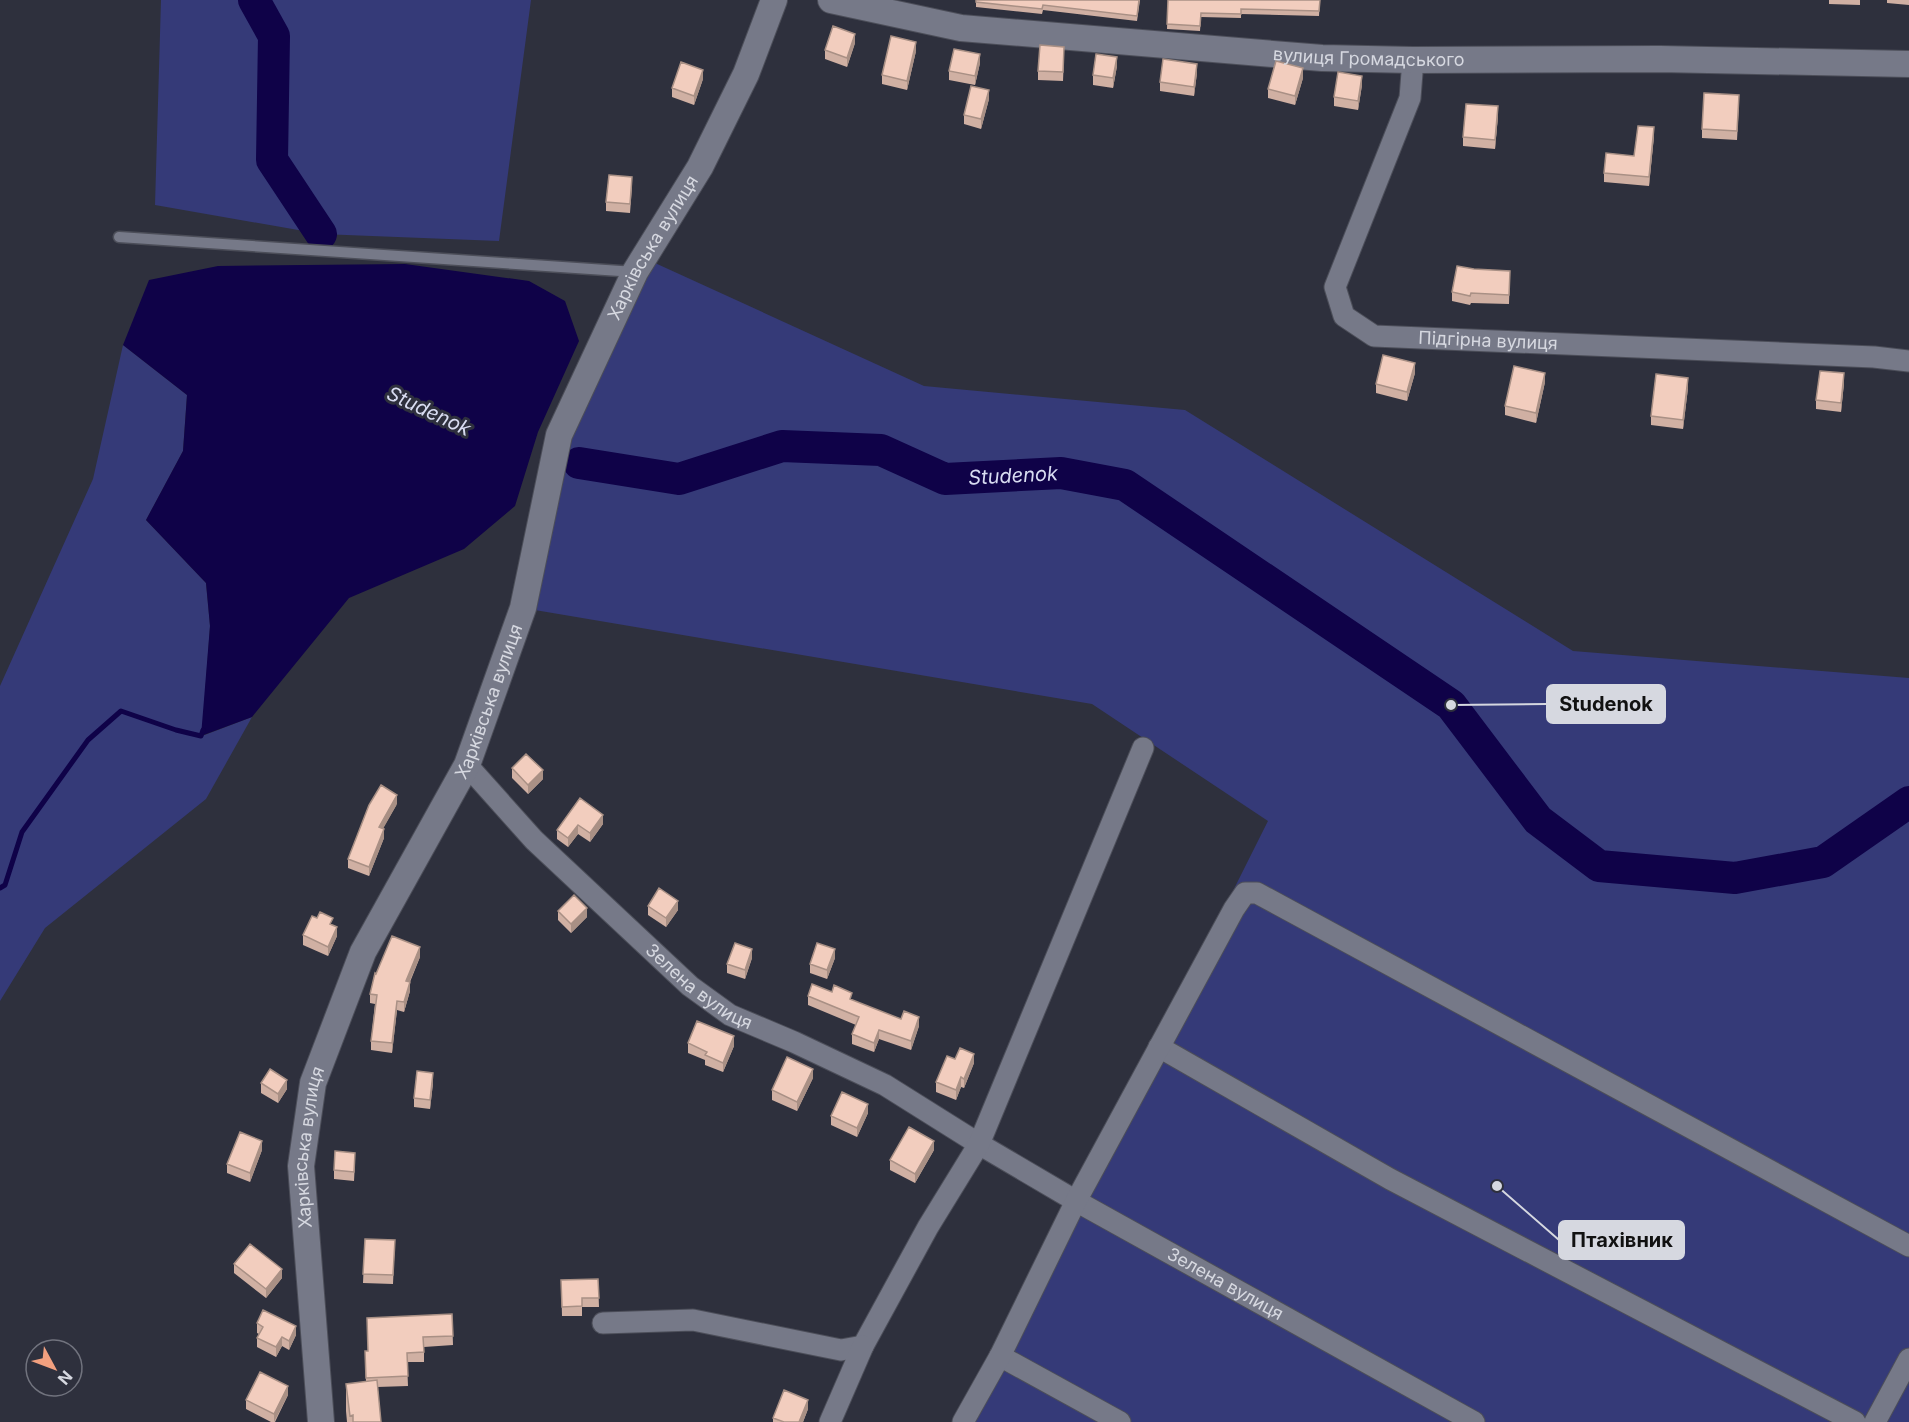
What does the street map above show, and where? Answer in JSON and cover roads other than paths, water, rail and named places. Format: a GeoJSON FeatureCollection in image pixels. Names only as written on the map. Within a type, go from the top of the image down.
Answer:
{"type":"FeatureCollection","features":[{"type":"Feature","properties":{"kind":"street","name":"Харківська вулиця"},"geometry":{"type":"LineString","coordinates":[[321,1422],[301,1166],[313,1083],[363,952],[467,765],[523,608],[559,435],[635,273],[700,167],[746,74],[774,0]]}},
{"type":"Feature","properties":{"kind":"street","name":"вулиця Громадського"},"geometry":{"type":"LineString","coordinates":[[831,0],[961,28],[1322,58],[1660,59],[1909,64]]}},
{"type":"Feature","properties":{"kind":"street","name":"Підгірна вулиця"},"geometry":{"type":"LineString","coordinates":[[1413,60],[1410,98],[1335,287],[1344,316],[1374,336],[1850,356],[1909,361]]}},
{"type":"Feature","properties":{"kind":"street"},"geometry":{"type":"LineString","coordinates":[[830,1422],[863,1346],[928,1227],[979,1144],[1143,748]]}},
{"type":"Feature","properties":{"kind":"street","name":"Зелена вулиця"},"geometry":{"type":"LineString","coordinates":[[467,765],[534,840],[698,992],[730,1016],[794,1042],[885,1084],[979,1144],[1076,1201],[1474,1422]]}},
{"type":"Feature","properties":{"kind":"street"},"geometry":{"type":"LineString","coordinates":[[963,1422],[1000,1356],[1076,1201],[1234,909],[1245,893],[1257,893],[1909,1246]]}},
{"type":"Feature","properties":{"kind":"street"},"geometry":{"type":"LineString","coordinates":[[1159,1047],[1390,1179],[1855,1422]]}},
{"type":"Feature","properties":{"kind":"street"},"geometry":{"type":"LineString","coordinates":[[603,1323],[693,1320],[841,1350],[863,1346]]}},
{"type":"Feature","properties":{"kind":"street"},"geometry":{"type":"LineString","coordinates":[[1000,1356],[1120,1422]]}},
{"type":"Feature","properties":{"kind":"street"},"geometry":{"type":"LineString","coordinates":[[1875,1422],[1909,1359]]}},
{"type":"Feature","properties":{"kind":"lane"},"geometry":{"type":"LineString","coordinates":[[119,237],[635,273]]}},
{"type":"Feature","properties":{"kind":"water"},"geometry":{"type":"Polygon","coordinates":[[[405,264],[529,281],[565,301],[579,341],[538,432],[515,506],[464,549],[349,598],[252,717],[201,736],[210,626],[206,583],[146,520],[183,451],[187,395],[123,345],[149,280],[218,266],[405,264]]]}},
{"type":"Feature","properties":{"kind":"waterway","name":"Studenok"},"geometry":{"type":"LineString","coordinates":[[254,0],[274,36],[272,160],[321,234]]}},
{"type":"Feature","properties":{"kind":"waterway","name":"Studenok"},"geometry":{"type":"LineString","coordinates":[[579,463],[679,479],[782,446],[881,450],[945,479],[1061,473],[1125,485],[1451,705],[1538,820],[1599,866],[1735,878],[1823,862],[1909,802]]}},
{"type":"Feature","properties":{"kind":"waterway"},"geometry":{"type":"LineString","coordinates":[[0,888],[5,885],[22,832],[88,740],[121,711],[201,736],[203,730]]}},
{"type":"Feature","properties":{"kind":"place","name":"Studenok"},"geometry":{"type":"Point","coordinates":[1451,705]}},
{"type":"Feature","properties":{"kind":"place","name":"Птахівник"},"geometry":{"type":"Point","coordinates":[1497,1186]}}]}
